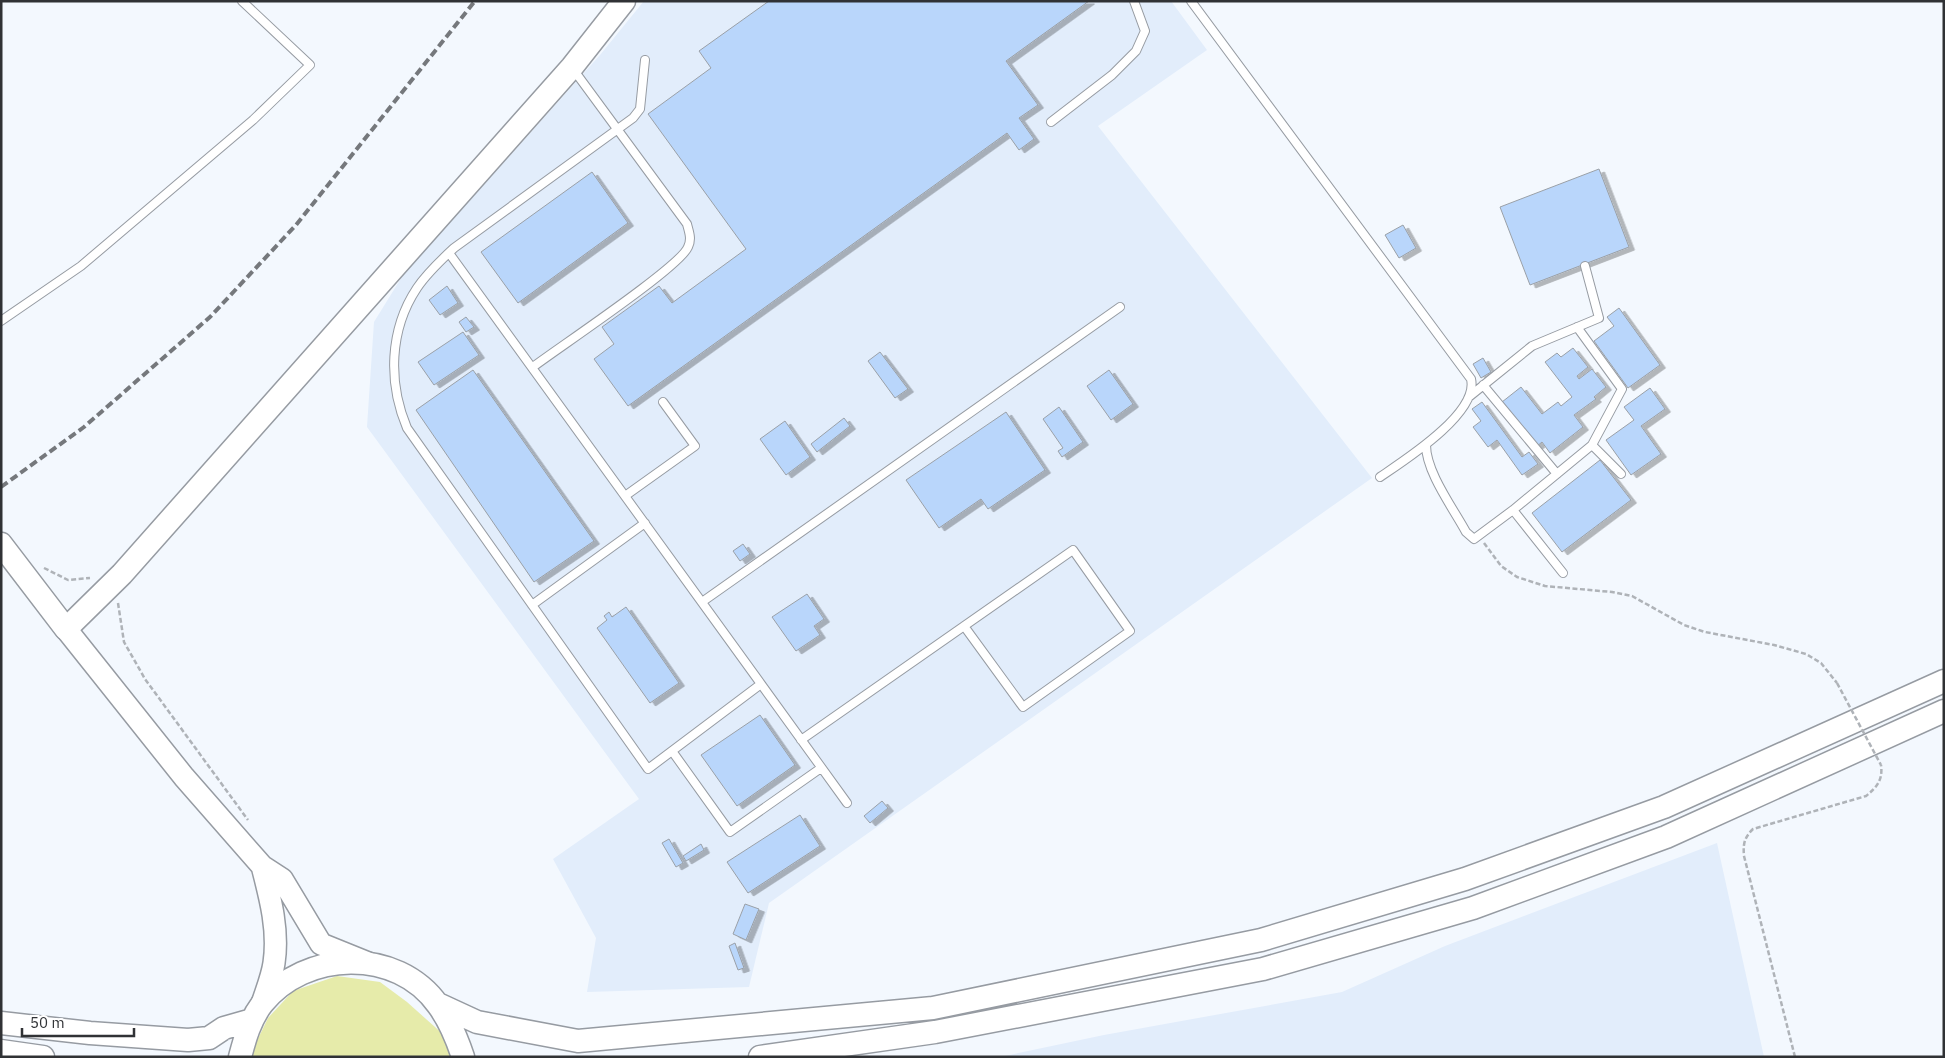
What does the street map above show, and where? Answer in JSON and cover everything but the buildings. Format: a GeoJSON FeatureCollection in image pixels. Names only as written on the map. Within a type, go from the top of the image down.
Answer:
{"type":"FeatureCollection","features":[{"type":"Feature","properties":{"kind":"main road"},"geometry":{"type":"LineString","coordinates":[[66,629],[122,574],[572,67],[624,1]]}},
{"type":"Feature","properties":{"kind":"main road"},"geometry":{"type":"LineString","coordinates":[[1,544],[184,777],[262,866],[282,878],[322,944],[373,965]]}},
{"type":"Feature","properties":{"kind":"main road"},"geometry":{"type":"LineString","coordinates":[[1,1023],[90,1033],[188,1040],[209,1038],[224,1028],[257,1012],[281,986],[301,973],[323,965],[347,962],[381,966],[412,981],[438,1004],[477,1022],[578,1041],[932,1008],[1261,940],[1465,879],[1664,806],[1944,681]]}},
{"type":"Feature","properties":{"kind":"main road"},"geometry":{"type":"LineString","coordinates":[[760,1057],[935,1032],[1262,969],[1473,908],[1666,837],[1944,712]]}},
{"type":"Feature","properties":{"kind":"main road"},"geometry":{"type":"LineString","coordinates":[[240,1057],[274,963],[275,936],[272,904],[262,866]]}},
{"type":"Feature","properties":{"kind":"main road"},"geometry":{"type":"LineString","coordinates":[[438,1004],[453,1030],[464,1057]]}},
{"type":"Feature","properties":{"kind":"main road"},"geometry":{"type":"LineString","coordinates":[[1,1051],[44,1057]]}},
{"type":"Feature","properties":{"kind":"lane"},"geometry":{"type":"LineString","coordinates":[[1,321],[81,266],[253,120],[310,65],[242,1]]}},
{"type":"Feature","properties":{"kind":"lane"},"geometry":{"type":"LineString","coordinates":[[1051,122],[1112,75],[1136,51],[1146,31],[1134,1]]}},
{"type":"Feature","properties":{"kind":"lane"},"geometry":{"type":"LineString","coordinates":[[1191,1],[1467,371],[1473,386],[1467,398],[1442,432],[1380,477]]}},
{"type":"Feature","properties":{"kind":"lane"},"geometry":{"type":"LineString","coordinates":[[645,60],[640,109],[633,118],[449,253],[418,287],[404,310],[394,346],[394,381],[398,407],[407,428],[648,769],[761,684]]}},
{"type":"Feature","properties":{"kind":"lane"},"geometry":{"type":"LineString","coordinates":[[533,366],[668,268],[688,247],[691,236],[686,224],[572,67]]}},
{"type":"Feature","properties":{"kind":"lane"},"geometry":{"type":"LineString","coordinates":[[449,253],[533,366],[847,803]]}},
{"type":"Feature","properties":{"kind":"lane"},"geometry":{"type":"LineString","coordinates":[[1467,398],[1532,346],[1599,318],[1585,266]]}},
{"type":"Feature","properties":{"kind":"lane"},"geometry":{"type":"LineString","coordinates":[[702,602],[1120,307]]}},
{"type":"Feature","properties":{"kind":"lane"},"geometry":{"type":"LineString","coordinates":[[1426,445],[1426,458],[1466,532],[1474,539],[1480,536],[1592,445],[1622,389],[1577,327]]}},
{"type":"Feature","properties":{"kind":"lane"},"geometry":{"type":"LineString","coordinates":[[1483,385],[1557,474]]}},
{"type":"Feature","properties":{"kind":"lane"},"geometry":{"type":"LineString","coordinates":[[625,496],[695,446],[663,402]]}},
{"type":"Feature","properties":{"kind":"lane"},"geometry":{"type":"LineString","coordinates":[[1592,445],[1621,474]]}},
{"type":"Feature","properties":{"kind":"lane"},"geometry":{"type":"LineString","coordinates":[[1513,510],[1563,574]]}},
{"type":"Feature","properties":{"kind":"lane"},"geometry":{"type":"LineString","coordinates":[[532,605],[644,523]]}},
{"type":"Feature","properties":{"kind":"lane"},"geometry":{"type":"LineString","coordinates":[[801,740],[964,626],[1073,550],[1130,631],[1024,707],[964,626]]}},
{"type":"Feature","properties":{"kind":"lane"},"geometry":{"type":"LineString","coordinates":[[672,752],[730,832],[821,768]]}},
{"type":"Feature","properties":{"kind":"path"},"geometry":{"type":"LineString","coordinates":[[1480,536],[1501,566],[1517,577],[1545,586],[1612,592],[1632,596],[1684,625],[1705,632],[1737,636],[1806,654],[1821,663],[1837,683],[1881,766],[1882,775],[1877,787],[1866,796],[1753,829],[1746,836],[1743,845],[1744,856],[1795,1057]]}},
{"type":"Feature","properties":{"kind":"path"},"geometry":{"type":"LineString","coordinates":[[42,566],[68,580],[88,579],[97,574]]}},
{"type":"Feature","properties":{"kind":"path"},"geometry":{"type":"LineString","coordinates":[[118,600],[124,642],[145,679],[226,793],[251,824]]}},
{"type":"Feature","properties":{"kind":"shaded area"},"geometry":{"type":"Polygon","coordinates":[[[644,1],[1171,1],[1207,50],[1098,126],[1372,478],[769,903],[749,987],[587,992],[596,938],[553,859],[639,799],[367,427],[374,322],[403,275],[600,55],[644,1]]]}},
{"type":"Feature","properties":{"kind":"shaded area"},"geometry":{"type":"Polygon","coordinates":[[[1717,843],[1764,1057],[1000,1057],[1104,1035],[1342,992],[1445,946],[1717,843]]]}},
{"type":"Feature","properties":{"kind":"green space"},"geometry":{"type":"Polygon","coordinates":[[[337,976],[380,982],[407,1002],[454,1044],[454,1057],[249,1057],[268,1018],[293,991],[337,976]]]}},
{"type":"Feature","properties":{"kind":"railway"},"geometry":{"type":"LineString","coordinates":[[1,487],[84,427],[210,317],[296,225],[475,1]]}}]}
